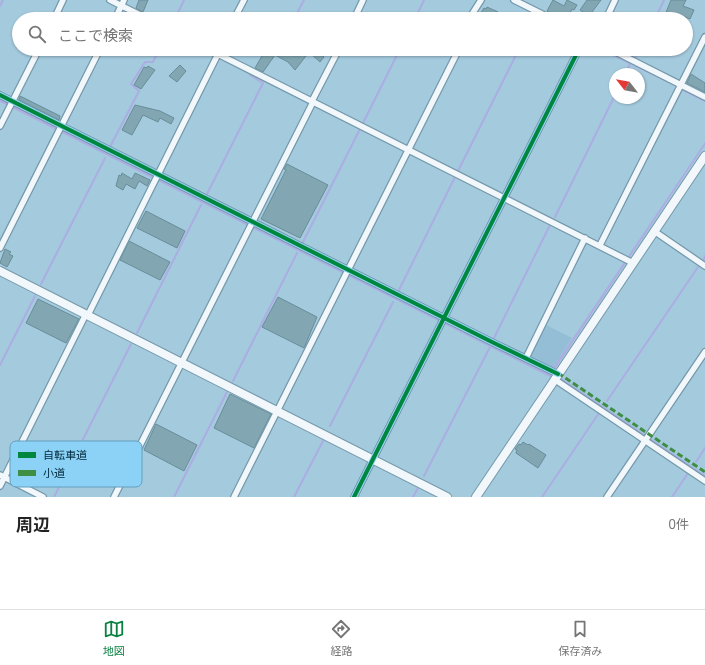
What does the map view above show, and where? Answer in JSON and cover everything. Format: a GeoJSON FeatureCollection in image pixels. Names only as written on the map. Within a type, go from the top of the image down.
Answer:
{"type":"FeatureCollection","features":[{"type":"Feature","properties":{"kind":"street"},"geometry":{"type":"LineString","coordinates":[[57,12],[63,0]]}},
{"type":"Feature","properties":{"kind":"street"},"geometry":{"type":"LineString","coordinates":[[110,0],[123,3],[137,12]]}},
{"type":"Feature","properties":{"kind":"street"},"geometry":{"type":"LineString","coordinates":[[238,12],[244,0]]}},
{"type":"Feature","properties":{"kind":"street"},"geometry":{"type":"LineString","coordinates":[[357,12],[363,0]]}},
{"type":"Feature","properties":{"kind":"street"},"geometry":{"type":"LineString","coordinates":[[473,12],[481,0]]}},
{"type":"Feature","properties":{"kind":"street"},"geometry":{"type":"LineString","coordinates":[[514,0],[538,12]]}},
{"type":"Feature","properties":{"kind":"street"},"geometry":{"type":"LineString","coordinates":[[609,12],[615,0]]}},
{"type":"Feature","properties":{"kind":"street"},"geometry":{"type":"LineString","coordinates":[[118,12],[123,3]]}},
{"type":"Feature","properties":{"kind":"street"},"geometry":{"type":"LineString","coordinates":[[600,245],[705,37]]}},
{"type":"Feature","properties":{"kind":"street"},"geometry":{"type":"LineString","coordinates":[[0,126],[35,56]]}},
{"type":"Feature","properties":{"kind":"street"},"geometry":{"type":"LineString","coordinates":[[0,248],[96,56]]}},
{"type":"Feature","properties":{"kind":"street"},"geometry":{"type":"LineString","coordinates":[[20,441],[87,315],[157,177],[214,56]]}},
{"type":"Feature","properties":{"kind":"street"},"geometry":{"type":"LineString","coordinates":[[224,56],[629,260]]}},
{"type":"Feature","properties":{"kind":"street"},"geometry":{"type":"LineString","coordinates":[[142,441],[335,56]]}},
{"type":"Feature","properties":{"kind":"street"},"geometry":{"type":"LineString","coordinates":[[234,497],[456,56]]}},
{"type":"Feature","properties":{"kind":"street"},"geometry":{"type":"LineString","coordinates":[[354,497],[575,56]]}},
{"type":"Feature","properties":{"kind":"street"},"geometry":{"type":"LineString","coordinates":[[624,56],[705,97]]}},
{"type":"Feature","properties":{"kind":"street"},"geometry":{"type":"LineString","coordinates":[[0,95],[11,104],[443,320],[526,358],[556,376],[647,439],[705,482]]}},
{"type":"Feature","properties":{"kind":"street"},"geometry":{"type":"LineString","coordinates":[[476,497],[556,376],[629,260],[654,231],[705,156]]}},
{"type":"Feature","properties":{"kind":"street"},"geometry":{"type":"LineString","coordinates":[[654,231],[705,266]]}},
{"type":"Feature","properties":{"kind":"street"},"geometry":{"type":"LineString","coordinates":[[526,358],[585,238]]}},
{"type":"Feature","properties":{"kind":"street"},"geometry":{"type":"LineString","coordinates":[[0,271],[448,497]]}},
{"type":"Feature","properties":{"kind":"street"},"geometry":{"type":"LineString","coordinates":[[607,497],[705,352]]}},
{"type":"Feature","properties":{"kind":"street"},"geometry":{"type":"LineString","coordinates":[[0,486],[2,476],[10,461]]}},
{"type":"Feature","properties":{"kind":"street"},"geometry":{"type":"LineString","coordinates":[[23,487],[43,497]]}},
{"type":"Feature","properties":{"kind":"street"},"geometry":{"type":"LineString","coordinates":[[114,497],[119,487]]}},
{"type":"Feature","properties":{"kind":"shaded area"},"geometry":{"type":"Polygon","coordinates":[[[0,98],[552,374],[550,377],[0,102],[0,98]]]}},
{"type":"Feature","properties":{"kind":"shaded area"},"geometry":{"type":"Polygon","coordinates":[[[705,142],[705,145],[555,369],[552,369],[705,142]]]}},
{"type":"Feature","properties":{"kind":"shaded area"},"geometry":{"type":"Polygon","coordinates":[[[546,325],[572,338],[552,369],[529,358],[546,325]]]}},
{"type":"Feature","properties":{"kind":"shaded area"},"geometry":{"type":"Polygon","coordinates":[[[560,377],[705,475],[705,478],[559,379],[560,377]]]}},
{"type":"Feature","properties":{"kind":"building"},"geometry":{"type":"Polygon","coordinates":[[[139,0],[148,0],[143,12],[136,8],[139,0]]]}},
{"type":"Feature","properties":{"kind":"building"},"geometry":{"type":"Polygon","coordinates":[[[553,0],[564,6],[567,0],[577,5],[574,10],[572,9],[570,12],[547,11],[553,0]]]}},
{"type":"Feature","properties":{"kind":"building"},"geometry":{"type":"Polygon","coordinates":[[[587,0],[601,0],[592,12],[583,12],[580,10],[587,0]]]}},
{"type":"Feature","properties":{"kind":"building"},"geometry":{"type":"Polygon","coordinates":[[[671,0],[686,0],[683,6],[694,10],[693,12],[666,12],[671,0]]]}},
{"type":"Feature","properties":{"kind":"building"},"geometry":{"type":"Polygon","coordinates":[[[487,7],[498,12],[481,12],[484,8],[486,9],[487,7]]]}},
{"type":"Feature","properties":{"kind":"building"},"geometry":{"type":"Polygon","coordinates":[[[262,56],[274,56],[263,72],[255,68],[262,56]]]}},
{"type":"Feature","properties":{"kind":"building"},"geometry":{"type":"Polygon","coordinates":[[[277,56],[306,56],[295,70],[288,62],[277,56]]]}},
{"type":"Feature","properties":{"kind":"building"},"geometry":{"type":"Polygon","coordinates":[[[313,56],[324,57],[320,62],[313,56]]]}},
{"type":"Feature","properties":{"kind":"building"},"geometry":{"type":"Polygon","coordinates":[[[180,65],[186,71],[177,82],[169,76],[180,65]]]}},
{"type":"Feature","properties":{"kind":"building"},"geometry":{"type":"Polygon","coordinates":[[[148,66],[155,70],[141,89],[134,85],[144,67],[147,68],[148,66]]]}},
{"type":"Feature","properties":{"kind":"building"},"geometry":{"type":"Polygon","coordinates":[[[691,74],[705,83],[705,92],[687,83],[691,74]]]}},
{"type":"Feature","properties":{"kind":"building"},"geometry":{"type":"Polygon","coordinates":[[[20,96],[60,116],[59,120],[19,100],[20,96]]]}},
{"type":"Feature","properties":{"kind":"building"},"geometry":{"type":"Polygon","coordinates":[[[135,105],[160,111],[174,118],[171,124],[160,118],[158,122],[143,115],[132,135],[122,130],[135,105]]]}},
{"type":"Feature","properties":{"kind":"building"},"geometry":{"type":"Polygon","coordinates":[[[287,164],[328,185],[300,238],[261,219],[286,170],[284,169],[287,164]]]}},
{"type":"Feature","properties":{"kind":"building"},"geometry":{"type":"Polygon","coordinates":[[[122,173],[132,179],[135,173],[150,180],[147,186],[139,181],[135,189],[126,184],[123,190],[116,186],[119,175],[121,176],[122,173]]]}},
{"type":"Feature","properties":{"kind":"building"},"geometry":{"type":"Polygon","coordinates":[[[146,211],[185,231],[177,248],[137,228],[146,211]]]}},
{"type":"Feature","properties":{"kind":"building"},"geometry":{"type":"Polygon","coordinates":[[[129,241],[170,262],[160,280],[120,260],[129,241]]]}},
{"type":"Feature","properties":{"kind":"building"},"geometry":{"type":"Polygon","coordinates":[[[5,249],[11,252],[9,254],[13,256],[7,267],[0,263],[5,249]]]}},
{"type":"Feature","properties":{"kind":"building"},"geometry":{"type":"Polygon","coordinates":[[[278,297],[317,317],[304,348],[262,327],[278,297]]]}},
{"type":"Feature","properties":{"kind":"building"},"geometry":{"type":"Polygon","coordinates":[[[38,299],[79,319],[66,343],[26,323],[38,299]]]}},
{"type":"Feature","properties":{"kind":"building"},"geometry":{"type":"Polygon","coordinates":[[[230,394],[271,414],[254,448],[214,428],[230,394]]]}},
{"type":"Feature","properties":{"kind":"building"},"geometry":{"type":"Polygon","coordinates":[[[156,424],[197,445],[184,471],[144,450],[156,424]]]}},
{"type":"Feature","properties":{"kind":"building"},"geometry":{"type":"Polygon","coordinates":[[[523,442],[528,445],[529,444],[546,455],[538,468],[516,453],[517,450],[515,449],[523,442]]]}},
{"type":"Feature","properties":{"kind":"waterway"},"geometry":{"type":"LineString","coordinates":[[0,6],[3,0]]}},
{"type":"Feature","properties":{"kind":"waterway"},"geometry":{"type":"LineString","coordinates":[[178,12],[184,0]]}},
{"type":"Feature","properties":{"kind":"waterway"},"geometry":{"type":"LineString","coordinates":[[298,12],[304,0]]}},
{"type":"Feature","properties":{"kind":"waterway"},"geometry":{"type":"LineString","coordinates":[[418,12],[424,0]]}},
{"type":"Feature","properties":{"kind":"waterway"},"geometry":{"type":"LineString","coordinates":[[658,12],[664,0]]}},
{"type":"Feature","properties":{"kind":"waterway"},"geometry":{"type":"LineString","coordinates":[[110,147],[139,91],[131,84],[145,62],[153,62],[156,56]]}},
{"type":"Feature","properties":{"kind":"waterway"},"geometry":{"type":"LineString","coordinates":[[363,123],[396,56]]}},
{"type":"Feature","properties":{"kind":"waterway"},"geometry":{"type":"LineString","coordinates":[[458,171],[516,56]]}},
{"type":"Feature","properties":{"kind":"waterway"},"geometry":{"type":"LineString","coordinates":[[615,56],[677,86]]}},
{"type":"Feature","properties":{"kind":"waterway"},"geometry":{"type":"LineString","coordinates":[[628,68],[630,64]]}},
{"type":"Feature","properties":{"kind":"waterway"},"geometry":{"type":"LineString","coordinates":[[206,196],[263,83],[250,75]]}},
{"type":"Feature","properties":{"kind":"waterway"},"geometry":{"type":"LineString","coordinates":[[681,89],[705,101]]}},
{"type":"Feature","properties":{"kind":"waterway"},"geometry":{"type":"LineString","coordinates":[[555,217],[611,104]]}},
{"type":"Feature","properties":{"kind":"waterway"},"geometry":{"type":"LineString","coordinates":[[302,244],[360,129]]}},
{"type":"Feature","properties":{"kind":"waterway"},"geometry":{"type":"LineString","coordinates":[[41,284],[105,158]]}},
{"type":"Feature","properties":{"kind":"waterway"},"geometry":{"type":"LineString","coordinates":[[398,292],[455,177]]}},
{"type":"Feature","properties":{"kind":"waterway"},"geometry":{"type":"LineString","coordinates":[[137,333],[201,205]]}},
{"type":"Feature","properties":{"kind":"waterway"},"geometry":{"type":"LineString","coordinates":[[493,340],[550,225]]}},
{"type":"Feature","properties":{"kind":"waterway"},"geometry":{"type":"LineString","coordinates":[[233,381],[297,253]]}},
{"type":"Feature","properties":{"kind":"waterway"},"geometry":{"type":"LineString","coordinates":[[703,261],[705,256]]}},
{"type":"Feature","properties":{"kind":"waterway"},"geometry":{"type":"LineString","coordinates":[[607,401],[698,267]]}},
{"type":"Feature","properties":{"kind":"waterway"},"geometry":{"type":"LineString","coordinates":[[0,365],[35,296]]}},
{"type":"Feature","properties":{"kind":"waterway"},"geometry":{"type":"LineString","coordinates":[[330,426],[393,302]]}},
{"type":"Feature","properties":{"kind":"waterway"},"geometry":{"type":"LineString","coordinates":[[82,441],[131,344]]}},
{"type":"Feature","properties":{"kind":"waterway"},"geometry":{"type":"LineString","coordinates":[[424,476],[490,347]]}},
{"type":"Feature","properties":{"kind":"waterway"},"geometry":{"type":"LineString","coordinates":[[174,497],[227,392]]}},
{"type":"Feature","properties":{"kind":"waterway"},"geometry":{"type":"LineString","coordinates":[[542,497],[599,413]]}},
{"type":"Feature","properties":{"kind":"waterway"},"geometry":{"type":"LineString","coordinates":[[294,497],[324,439]]}},
{"type":"Feature","properties":{"kind":"waterway"},"geometry":{"type":"LineString","coordinates":[[696,462],[705,448]]}},
{"type":"Feature","properties":{"kind":"waterway"},"geometry":{"type":"LineString","coordinates":[[672,497],[688,473]]}},
{"type":"Feature","properties":{"kind":"waterway"},"geometry":{"type":"LineString","coordinates":[[54,497],[59,487]]}},
{"type":"Feature","properties":{"kind":"waterway"},"geometry":{"type":"LineString","coordinates":[[413,497],[418,488]]}},
{"type":"Feature","properties":{"kind":"marked path"},"geometry":{"type":"LineString","coordinates":[[558,373],[705,472]]}},
{"type":"Feature","properties":{"kind":"cycle path"},"geometry":{"type":"LineString","coordinates":[[354,497],[575,56]]}},
{"type":"Feature","properties":{"kind":"cycle path"},"geometry":{"type":"LineString","coordinates":[[0,95],[558,374]]}}]}
